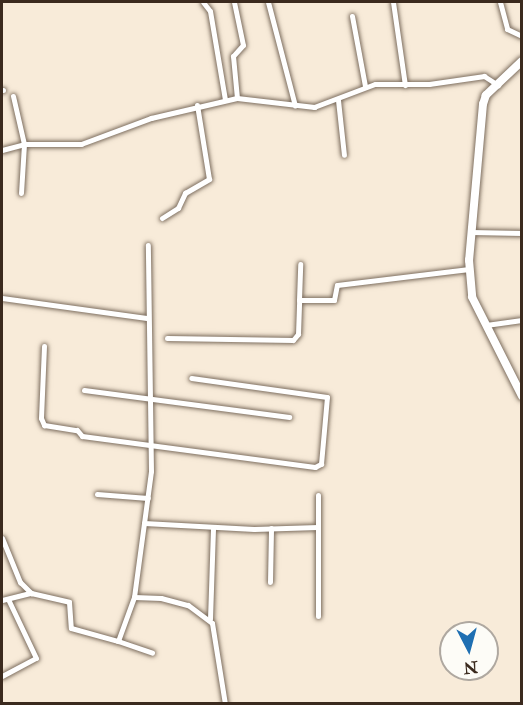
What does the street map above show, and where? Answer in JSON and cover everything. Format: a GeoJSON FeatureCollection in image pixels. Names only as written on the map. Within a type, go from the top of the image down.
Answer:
{"type":"FeatureCollection","features":[{"type":"Feature","properties":{"kind":"main road"},"geometry":{"type":"LineString","coordinates":[[522,62],[498,85],[483,104],[469,269],[472,297],[522,396]]}},
{"type":"Feature","properties":{"kind":"street"},"geometry":{"type":"LineString","coordinates":[[203,2],[210,11],[225,100]]}},
{"type":"Feature","properties":{"kind":"street"},"geometry":{"type":"LineString","coordinates":[[234,2],[243,45],[233,56],[237,98]]}},
{"type":"Feature","properties":{"kind":"street"},"geometry":{"type":"LineString","coordinates":[[268,2],[295,106]]}},
{"type":"Feature","properties":{"kind":"street"},"geometry":{"type":"LineString","coordinates":[[393,2],[405,85]]}},
{"type":"Feature","properties":{"kind":"street"},"geometry":{"type":"LineString","coordinates":[[500,2],[507,29],[522,36]]}},
{"type":"Feature","properties":{"kind":"street"},"geometry":{"type":"LineString","coordinates":[[352,16],[365,86]]}},
{"type":"Feature","properties":{"kind":"street"},"geometry":{"type":"LineString","coordinates":[[2,150],[24,144],[81,144],[197,105],[237,98],[314,107],[338,100],[365,86],[405,85],[484,76],[498,85]]}},
{"type":"Feature","properties":{"kind":"street"},"geometry":{"type":"LineString","coordinates":[[13,96],[24,144],[21,193]]}},
{"type":"Feature","properties":{"kind":"street"},"geometry":{"type":"LineString","coordinates":[[338,100],[344,154]]}},
{"type":"Feature","properties":{"kind":"street"},"geometry":{"type":"LineString","coordinates":[[162,218],[178,208],[184,193],[209,179],[197,105]]}},
{"type":"Feature","properties":{"kind":"street"},"geometry":{"type":"LineString","coordinates":[[471,232],[522,233]]}},
{"type":"Feature","properties":{"kind":"street"},"geometry":{"type":"LineString","coordinates":[[118,641],[134,597],[148,498],[151,399],[147,318],[148,245]]}},
{"type":"Feature","properties":{"kind":"street"},"geometry":{"type":"LineString","coordinates":[[167,338],[293,340],[298,334],[300,264]]}},
{"type":"Feature","properties":{"kind":"street"},"geometry":{"type":"LineString","coordinates":[[299,300],[334,300],[337,285],[469,269]]}},
{"type":"Feature","properties":{"kind":"street"},"geometry":{"type":"LineString","coordinates":[[2,298],[147,318]]}},
{"type":"Feature","properties":{"kind":"street"},"geometry":{"type":"LineString","coordinates":[[486,325],[522,320]]}},
{"type":"Feature","properties":{"kind":"street"},"geometry":{"type":"LineString","coordinates":[[44,346],[41,423],[76,430],[82,436],[151,443],[315,467],[321,464],[327,397],[191,378]]}},
{"type":"Feature","properties":{"kind":"street"},"geometry":{"type":"LineString","coordinates":[[84,390],[289,417]]}},
{"type":"Feature","properties":{"kind":"street"},"geometry":{"type":"LineString","coordinates":[[98,494],[148,498]]}},
{"type":"Feature","properties":{"kind":"street"},"geometry":{"type":"LineString","coordinates":[[318,495],[318,616]]}},
{"type":"Feature","properties":{"kind":"street"},"geometry":{"type":"LineString","coordinates":[[144,523],[213,528],[318,527]]}},
{"type":"Feature","properties":{"kind":"street"},"geometry":{"type":"LineString","coordinates":[[213,528],[210,619],[225,704]]}},
{"type":"Feature","properties":{"kind":"street"},"geometry":{"type":"LineString","coordinates":[[270,582],[272,528]]}},
{"type":"Feature","properties":{"kind":"street"},"geometry":{"type":"LineString","coordinates":[[2,538],[20,582],[31,593]]}},
{"type":"Feature","properties":{"kind":"street"},"geometry":{"type":"LineString","coordinates":[[2,676],[36,658],[5,600],[31,593],[71,603],[71,627],[152,653]]}},
{"type":"Feature","properties":{"kind":"street"},"geometry":{"type":"LineString","coordinates":[[134,597],[176,600],[210,619]]}}]}
